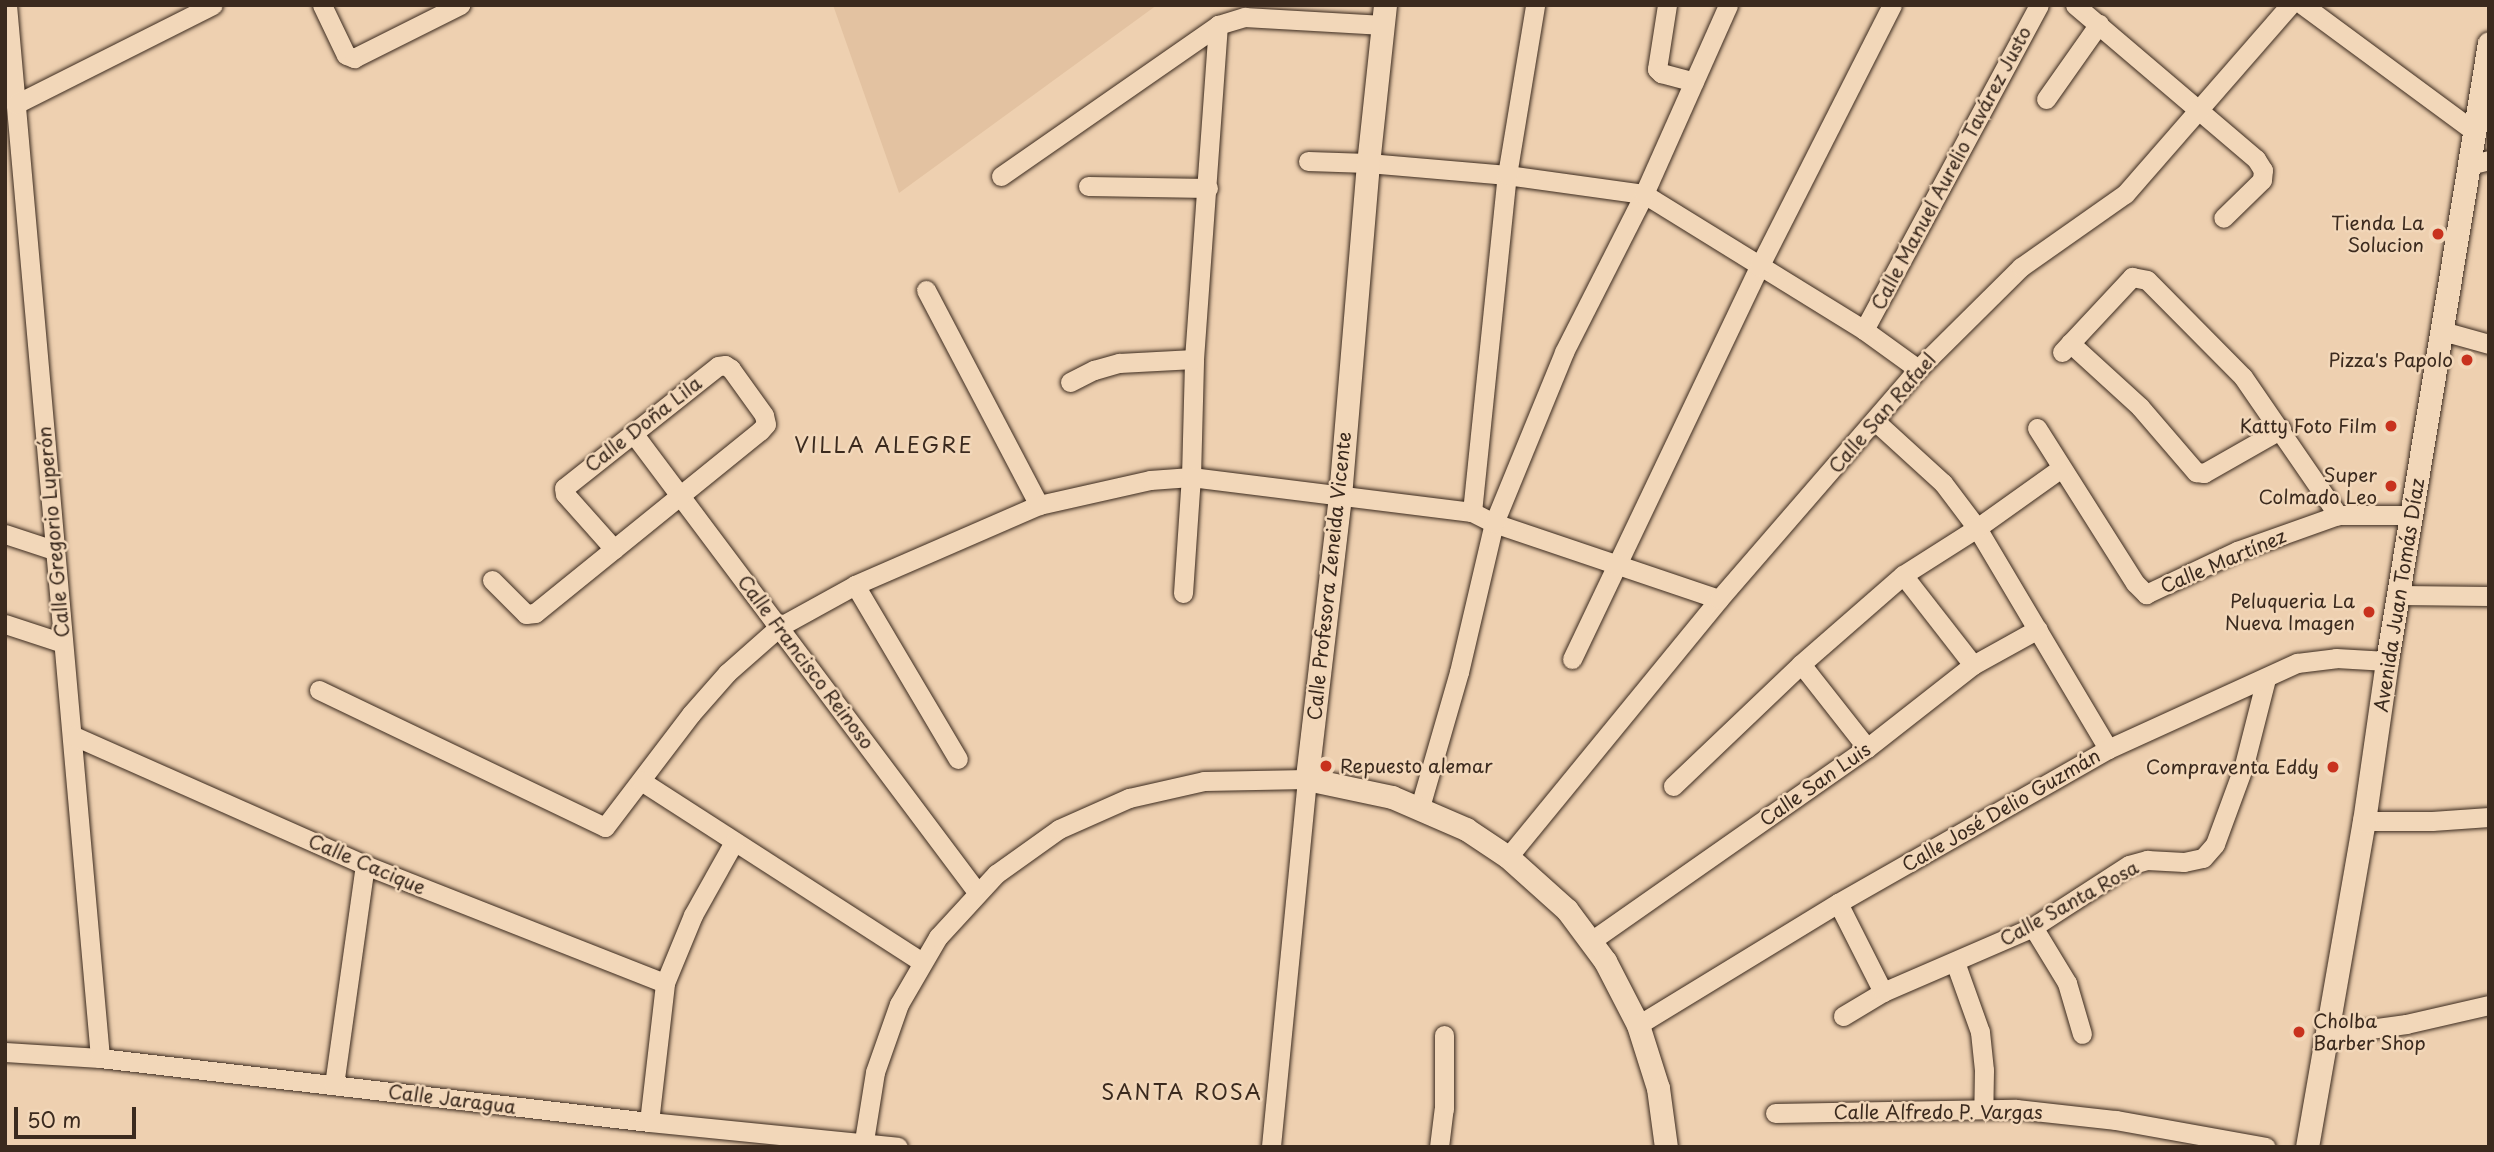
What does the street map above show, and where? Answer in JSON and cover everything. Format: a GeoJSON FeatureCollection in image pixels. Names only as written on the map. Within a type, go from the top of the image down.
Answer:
{"type":"FeatureCollection","features":[{"type":"Feature","properties":{"kind":"street","name":"Calle Gregorio Luperón"},"geometry":{"type":"LineString","coordinates":[[7,5],[62,643],[74,736],[100,1058]]}},
{"type":"Feature","properties":{"kind":"street"},"geometry":{"type":"LineString","coordinates":[[16,104],[213,5]]}},
{"type":"Feature","properties":{"kind":"street"},"geometry":{"type":"LineString","coordinates":[[322,5],[346,55],[354,58],[460,5]]}},
{"type":"Feature","properties":{"kind":"street"},"geometry":{"type":"LineString","coordinates":[[1472,512],[1507,175],[1535,5]]}},
{"type":"Feature","properties":{"kind":"street"},"geometry":{"type":"LineString","coordinates":[[1667,5],[1657,68],[1661,73],[1694,82]]}},
{"type":"Feature","properties":{"kind":"street"},"geometry":{"type":"LineString","coordinates":[[1420,807],[1459,672],[1494,523],[1564,352],[1644,194],[1728,5]]}},
{"type":"Feature","properties":{"kind":"street"},"geometry":{"type":"LineString","coordinates":[[1572,659],[1759,267],[1892,5]]}},
{"type":"Feature","properties":{"kind":"street","name":"Calle Manuel Aurelio Tavárez Justo"},"geometry":{"type":"LineString","coordinates":[[1864,330],[2039,5]]}},
{"type":"Feature","properties":{"kind":"street"},"geometry":{"type":"LineString","coordinates":[[2075,5],[2256,159],[2263,170],[2262,180],[2223,218]]}},
{"type":"Feature","properties":{"kind":"street","name":"Calle San Rafael"},"geometry":{"type":"LineString","coordinates":[[1508,857],[1719,599],[1918,369],[2021,267],[2125,194],[2290,5]]}},
{"type":"Feature","properties":{"kind":"street"},"geometry":{"type":"LineString","coordinates":[[2303,5],[2474,131]]}},
{"type":"Feature","properties":{"kind":"street"},"geometry":{"type":"LineString","coordinates":[[1001,176],[1218,25],[1245,17],[1384,15]]}},
{"type":"Feature","properties":{"kind":"street","name":"Calle Profesora Zeneida Vicente"},"geometry":{"type":"LineString","coordinates":[[1270,1147],[1307,779],[1340,496],[1368,163],[1384,15]]}},
{"type":"Feature","properties":{"kind":"street"},"geometry":{"type":"LineString","coordinates":[[2046,99],[2099,24]]}},
{"type":"Feature","properties":{"kind":"street"},"geometry":{"type":"LineString","coordinates":[[1183,593],[1191,477],[1194,359],[1218,25]]}},
{"type":"Feature","properties":{"kind":"street","name":"Avenida Juan Tomás Díaz"},"geometry":{"type":"LineString","coordinates":[[2307,1147],[2364,821],[2387,661],[2442,331],[2479,162],[2474,131],[2486,82],[2489,43]]}},
{"type":"Feature","properties":{"kind":"street"},"geometry":{"type":"LineString","coordinates":[[1308,161],[1368,163],[1507,175],[1644,194],[1864,330],[1918,369]]}},
{"type":"Feature","properties":{"kind":"street"},"geometry":{"type":"LineString","coordinates":[[1088,186],[1208,188]]}},
{"type":"Feature","properties":{"kind":"street"},"geometry":{"type":"LineString","coordinates":[[2281,429],[2204,473],[2196,472],[2140,407],[2066,347],[2132,277],[2147,280],[2243,377],[2281,429],[2338,515]]}},
{"type":"Feature","properties":{"kind":"street"},"geometry":{"type":"LineString","coordinates":[[926,290],[1040,505]]}},
{"type":"Feature","properties":{"kind":"street"},"geometry":{"type":"LineString","coordinates":[[2442,331],[2489,344]]}},
{"type":"Feature","properties":{"kind":"street"},"geometry":{"type":"LineString","coordinates":[[1070,382],[1094,370],[1119,363],[1194,359]]}},
{"type":"Feature","properties":{"kind":"street","name":"Calle Doña Lila"},"geometry":{"type":"LineString","coordinates":[[614,549],[565,494],[564,488],[718,366],[725,365],[738,378],[764,415],[766,424],[680,495]]}},
{"type":"Feature","properties":{"kind":"street"},"geometry":{"type":"LineString","coordinates":[[1875,421],[1943,483],[1977,528],[2108,749]]}},
{"type":"Feature","properties":{"kind":"street","name":"Calle Martínez"},"geometry":{"type":"LineString","coordinates":[[2037,428],[2135,583],[2146,594],[2238,551],[2338,515],[2412,515]]}},
{"type":"Feature","properties":{"kind":"street","name":"Calle Francisco Reinoso"},"geometry":{"type":"LineString","coordinates":[[634,433],[977,892]]}},
{"type":"Feature","properties":{"kind":"street"},"geometry":{"type":"LineString","coordinates":[[1673,786],[1801,664],[1903,575],[1977,528],[2061,468]]}},
{"type":"Feature","properties":{"kind":"street"},"geometry":{"type":"LineString","coordinates":[[319,691],[601,826],[609,824],[691,714],[727,673],[779,627],[855,585],[1040,505],[1150,480],[1191,477],[1472,512],[1494,523],[1719,599]]}},
{"type":"Feature","properties":{"kind":"street"},"geometry":{"type":"LineString","coordinates":[[492,580],[530,615],[680,495]]}},
{"type":"Feature","properties":{"kind":"street"},"geometry":{"type":"LineString","coordinates":[[5,534],[54,550]]}},
{"type":"Feature","properties":{"kind":"street"},"geometry":{"type":"LineString","coordinates":[[1903,575],[1973,665]]}},
{"type":"Feature","properties":{"kind":"street"},"geometry":{"type":"LineString","coordinates":[[855,585],[958,759]]}},
{"type":"Feature","properties":{"kind":"street"},"geometry":{"type":"LineString","coordinates":[[2399,595],[2489,596]]}},
{"type":"Feature","properties":{"kind":"street"},"geometry":{"type":"LineString","coordinates":[[5,624],[62,643]]}},
{"type":"Feature","properties":{"kind":"street","name":"Calle San Luis"},"geometry":{"type":"LineString","coordinates":[[1591,941],[1867,748],[1973,665],[2038,629]]}},
{"type":"Feature","properties":{"kind":"street","name":"Calle José Delio Guzmán"},"geometry":{"type":"LineString","coordinates":[[1638,1026],[1838,903],[2108,749],[2297,663],[2336,658],[2387,661]]}},
{"type":"Feature","properties":{"kind":"street"},"geometry":{"type":"LineString","coordinates":[[1801,664],[1867,748]]}},
{"type":"Feature","properties":{"kind":"street","name":"Calle Santa Rosa"},"geometry":{"type":"LineString","coordinates":[[1843,1016],[1883,992],[2033,926],[2129,865],[2147,860],[2184,862],[2203,858],[2214,844],[2244,765],[2266,679]]}},
{"type":"Feature","properties":{"kind":"street","name":"Calle Cacique"},"geometry":{"type":"LineString","coordinates":[[74,736],[365,865],[665,983]]}},
{"type":"Feature","properties":{"kind":"street"},"geometry":{"type":"LineString","coordinates":[[863,1145],[869,1096],[881,1049],[899,1004],[922,962],[977,892],[1016,858],[1059,830],[1129,798],[1204,781],[1307,779],[1364,789],[1420,807],[1466,829],[1508,857],[1567,910],[1617,982],[1638,1026],[1658,1088],[1666,1147]]}},
{"type":"Feature","properties":{"kind":"street"},"geometry":{"type":"LineString","coordinates":[[641,781],[922,962]]}},
{"type":"Feature","properties":{"kind":"street"},"geometry":{"type":"LineString","coordinates":[[2364,821],[2432,821],[2489,817]]}},
{"type":"Feature","properties":{"kind":"street"},"geometry":{"type":"LineString","coordinates":[[649,1122],[665,983],[693,915],[734,842]]}},
{"type":"Feature","properties":{"kind":"street"},"geometry":{"type":"LineString","coordinates":[[334,1084],[365,865]]}},
{"type":"Feature","properties":{"kind":"street"},"geometry":{"type":"LineString","coordinates":[[1838,903],[1883,992]]}},
{"type":"Feature","properties":{"kind":"street"},"geometry":{"type":"LineString","coordinates":[[2033,926],[2067,983],[2082,1034]]}},
{"type":"Feature","properties":{"kind":"street"},"geometry":{"type":"LineString","coordinates":[[1955,962],[1969,994],[1980,1032],[1984,1070],[1983,1109]]}},
{"type":"Feature","properties":{"kind":"street"},"geometry":{"type":"LineString","coordinates":[[2326,1035],[2406,1024],[2489,1005]]}},
{"type":"Feature","properties":{"kind":"street"},"geometry":{"type":"LineString","coordinates":[[1439,1147],[1444,1109],[1444,1035]]}},
{"type":"Feature","properties":{"kind":"street","name":"Calle Jaragua"},"geometry":{"type":"LineString","coordinates":[[5,1052],[100,1058],[649,1122],[898,1147]]}},
{"type":"Feature","properties":{"kind":"street","name":"Calle Alfredo P. Vargas"},"geometry":{"type":"LineString","coordinates":[[1775,1113],[2016,1109],[2116,1120],[2266,1147]]}},
{"type":"Feature","properties":{"kind":"shaded area"},"geometry":{"type":"Polygon","coordinates":[[[833,5],[1157,5],[899,193],[833,5]]]}},
{"type":"Feature","properties":{"kind":"place","name":"Tienda La Solucion"},"geometry":{"type":"Point","coordinates":[2438,234]}},
{"type":"Feature","properties":{"kind":"place","name":"Pizza's Papolo"},"geometry":{"type":"Point","coordinates":[2467,360]}},
{"type":"Feature","properties":{"kind":"place","name":"Katty Foto Film"},"geometry":{"type":"Point","coordinates":[2391,426]}},
{"type":"Feature","properties":{"kind":"place","name":"Super Colmado Leo"},"geometry":{"type":"Point","coordinates":[2391,486]}},
{"type":"Feature","properties":{"kind":"place","name":"Peluqueria La Nueva Imagen"},"geometry":{"type":"Point","coordinates":[2369,612]}},
{"type":"Feature","properties":{"kind":"place","name":"Repuesto alemar"},"geometry":{"type":"Point","coordinates":[1326,766]}},
{"type":"Feature","properties":{"kind":"place","name":"Compraventa Eddy"},"geometry":{"type":"Point","coordinates":[2333,767]}},
{"type":"Feature","properties":{"kind":"place","name":"Cholba Barber Shop"},"geometry":{"type":"Point","coordinates":[2299,1032]}},
{"type":"Feature","properties":{"kind":"district","name":"VILLA ALEGRE"},"geometry":{"type":"Point","coordinates":[884,444]}},
{"type":"Feature","properties":{"kind":"district","name":"SANTA ROSA"},"geometry":{"type":"Point","coordinates":[1182,1091]}}]}
